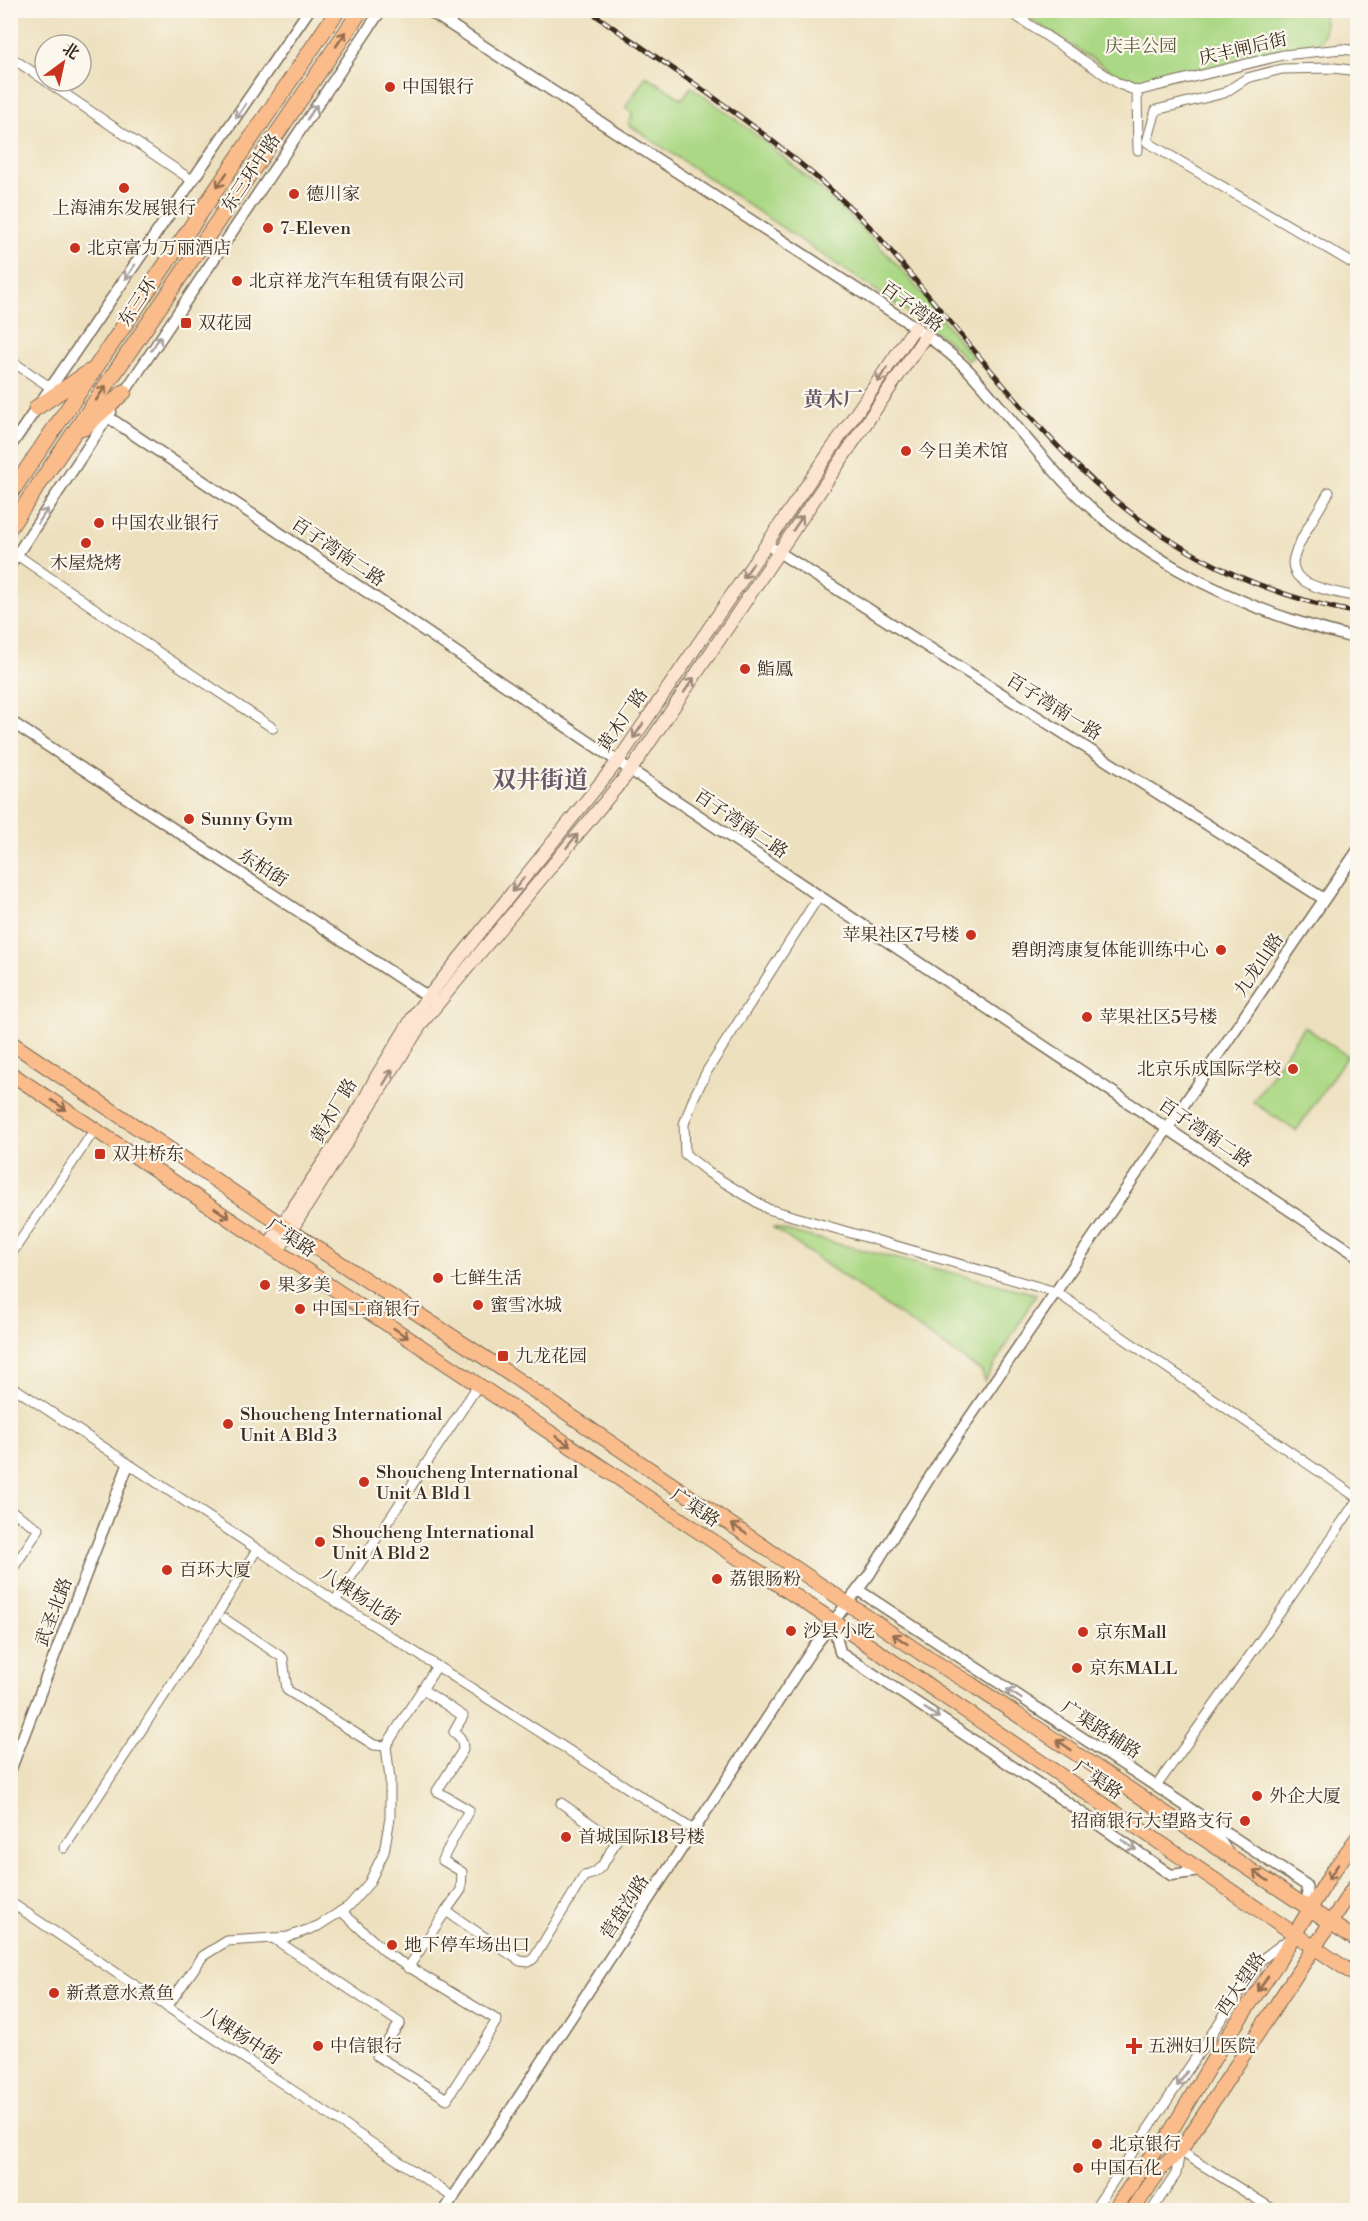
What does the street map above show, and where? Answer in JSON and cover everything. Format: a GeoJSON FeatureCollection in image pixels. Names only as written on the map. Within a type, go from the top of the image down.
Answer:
{"type":"FeatureCollection","features":[{"type":"Feature","properties":{"kind":"highway","name":"东三环"},"geometry":{"type":"LineString","coordinates":[[10,494],[338,10]]}},
{"type":"Feature","properties":{"kind":"highway","name":"东三环"},"geometry":{"type":"LineString","coordinates":[[10,527],[361,10]]}},
{"type":"Feature","properties":{"kind":"highway"},"geometry":{"type":"LineString","coordinates":[[36,408],[96,367]]}},
{"type":"Feature","properties":{"kind":"highway"},"geometry":{"type":"LineString","coordinates":[[68,442],[124,393]]}},
{"type":"Feature","properties":{"kind":"main road","name":"黄木厂路"},"geometry":{"type":"LineString","coordinates":[[273,1247],[372,1105],[432,1000],[618,761],[915,327]]}},
{"type":"Feature","properties":{"kind":"main road","name":"黄木厂路"},"geometry":{"type":"LineString","coordinates":[[432,1000],[631,770],[926,335]]}},
{"type":"Feature","properties":{"kind":"main road","name":"广渠路"},"geometry":{"type":"LineString","coordinates":[[10,1042],[496,1365],[925,1656],[971,1684],[1358,1941]]}},
{"type":"Feature","properties":{"kind":"main road","name":"广渠路"},"geometry":{"type":"LineString","coordinates":[[10,1073],[833,1621],[1358,1977]]}},
{"type":"Feature","properties":{"kind":"main road","name":"西大望路"},"geometry":{"type":"LineString","coordinates":[[1114,2211],[1156,2149],[1165,2140],[1222,2045],[1358,1837]]}},
{"type":"Feature","properties":{"kind":"main road"},"geometry":{"type":"LineString","coordinates":[[1133,2211],[1162,2167],[1180,2151],[1358,1881]]}},
{"type":"Feature","properties":{"kind":"street"},"geometry":{"type":"LineString","coordinates":[[10,447],[309,10]]}},
{"type":"Feature","properties":{"kind":"street","name":"东三环中路"},"geometry":{"type":"LineString","coordinates":[[14,560],[381,10]]}},
{"type":"Feature","properties":{"kind":"street","name":"百子湾路"},"geometry":{"type":"LineString","coordinates":[[428,10],[926,335],[970,372],[1049,466],[1112,526],[1157,556],[1247,603],[1291,620],[1358,639]]}},
{"type":"Feature","properties":{"kind":"street"},"geometry":{"type":"LineString","coordinates":[[1016,16],[1119,84],[1137,91],[1138,150]]}},
{"type":"Feature","properties":{"kind":"street","name":"庆丰闸后街"},"geometry":{"type":"LineString","coordinates":[[1137,91],[1283,55],[1342,49],[1358,51]]}},
{"type":"Feature","properties":{"kind":"street"},"geometry":{"type":"LineString","coordinates":[[10,57],[33,73]]}},
{"type":"Feature","properties":{"kind":"street"},"geometry":{"type":"LineString","coordinates":[[1352,263],[1147,142],[1156,110],[1224,93],[1247,78],[1282,69],[1334,68],[1358,71]]}},
{"type":"Feature","properties":{"kind":"street"},"geometry":{"type":"LineString","coordinates":[[63,93],[193,181]]}},
{"type":"Feature","properties":{"kind":"street"},"geometry":{"type":"LineString","coordinates":[[1138,125],[1151,127]]}},
{"type":"Feature","properties":{"kind":"street"},"geometry":{"type":"LineString","coordinates":[[10,360],[50,387]]}},
{"type":"Feature","properties":{"kind":"street","name":"百子湾南二路"},"geometry":{"type":"LineString","coordinates":[[108,417],[1358,1256]]}},
{"type":"Feature","properties":{"kind":"street"},"geometry":{"type":"LineString","coordinates":[[1329,492],[1298,548],[1293,563],[1296,574],[1305,581],[1358,597]]}},
{"type":"Feature","properties":{"kind":"street","name":"百子湾南一路"},"geometry":{"type":"LineString","coordinates":[[766,544],[1324,899]]}},
{"type":"Feature","properties":{"kind":"street"},"geometry":{"type":"LineString","coordinates":[[14,560],[273,728]]}},
{"type":"Feature","properties":{"kind":"street","name":"东柏街"},"geometry":{"type":"LineString","coordinates":[[10,721],[432,1000]]}},
{"type":"Feature","properties":{"kind":"street","name":"九龙山路"},"geometry":{"type":"LineString","coordinates":[[1056,1292],[1358,850]]}},
{"type":"Feature","properties":{"kind":"street"},"geometry":{"type":"LineString","coordinates":[[819,896],[707,1071],[684,1124],[685,1154],[709,1173],[768,1209],[1056,1292],[1358,1499],[1157,1785]]}},
{"type":"Feature","properties":{"kind":"street"},"geometry":{"type":"LineString","coordinates":[[10,1256],[95,1129]]}},
{"type":"Feature","properties":{"kind":"street","name":"营盘沟路"},"geometry":{"type":"LineString","coordinates":[[445,2211],[813,1648],[869,1575],[938,1464],[1056,1292]]}},
{"type":"Feature","properties":{"kind":"street"},"geometry":{"type":"LineString","coordinates":[[335,1601],[479,1384]]}},
{"type":"Feature","properties":{"kind":"street","name":"八棵杨北街"},"geometry":{"type":"LineString","coordinates":[[10,1385],[335,1601],[695,1831]]}},
{"type":"Feature","properties":{"kind":"street","name":"武圣北路"},"geometry":{"type":"LineString","coordinates":[[10,1771],[128,1465]]}},
{"type":"Feature","properties":{"kind":"street"},"geometry":{"type":"LineString","coordinates":[[10,1510],[39,1529],[10,1573]]}},
{"type":"Feature","properties":{"kind":"street"},"geometry":{"type":"LineString","coordinates":[[64,1848],[217,1615],[256,1549]]}},
{"type":"Feature","properties":{"kind":"street","name":"广渠路辅路"},"geometry":{"type":"LineString","coordinates":[[858,1590],[1306,1885],[1310,1908]]}},
{"type":"Feature","properties":{"kind":"street"},"geometry":{"type":"LineString","coordinates":[[225,1619],[284,1658],[287,1690],[374,1745],[386,1746]]}},
{"type":"Feature","properties":{"kind":"street"},"geometry":{"type":"LineString","coordinates":[[833,1621],[840,1652],[1172,1875],[1201,1871]]}},
{"type":"Feature","properties":{"kind":"street"},"geometry":{"type":"LineString","coordinates":[[167,2007],[203,1956],[227,1941],[288,1937],[318,1926],[344,1914],[369,1883],[384,1852],[390,1818],[390,1779],[386,1746],[437,1666]]}},
{"type":"Feature","properties":{"kind":"street"},"geometry":{"type":"LineString","coordinates":[[408,1968],[461,1890],[462,1872],[442,1860],[469,1810],[437,1791],[464,1750],[463,1742],[454,1732],[464,1716],[422,1689]]}},
{"type":"Feature","properties":{"kind":"street"},"geometry":{"type":"LineString","coordinates":[[1180,1801],[1197,1822],[1217,1836],[1230,1856]]}},
{"type":"Feature","properties":{"kind":"street"},"geometry":{"type":"LineString","coordinates":[[446,1911],[520,1961],[528,1962],[534,1958],[584,1876],[592,1875],[598,1870],[616,1840],[561,1803]]}},
{"type":"Feature","properties":{"kind":"street","name":"八棵杨中街"},"geometry":{"type":"LineString","coordinates":[[10,1902],[454,2198]]}},
{"type":"Feature","properties":{"kind":"street"},"geometry":{"type":"LineString","coordinates":[[344,1914],[377,1936]]}},
{"type":"Feature","properties":{"kind":"street"},"geometry":{"type":"LineString","coordinates":[[273,1938],[400,2023],[377,2056],[447,2099],[497,2020],[389,1956],[344,1914]]}},
{"type":"Feature","properties":{"kind":"street"},"geometry":{"type":"LineString","coordinates":[[1094,2211],[1261,1960],[1294,1934]]}},
{"type":"Feature","properties":{"kind":"street"},"geometry":{"type":"LineString","coordinates":[[1152,2211],[1176,2174],[1180,2151],[1275,2211]]}},
{"type":"Feature","properties":{"kind":"green space","name":"庆丰公园"},"geometry":{"type":"Polygon","coordinates":[[[1322,10],[1325,24],[1323,38],[1313,46],[1281,50],[1167,79],[1128,82],[1018,11],[1322,10]]]}},
{"type":"Feature","properties":{"kind":"green space"},"geometry":{"type":"Polygon","coordinates":[[[646,76],[682,99],[691,87],[801,172],[901,269],[973,357],[968,361],[950,343],[908,312],[628,124],[633,114],[625,108],[646,76]]]}},
{"type":"Feature","properties":{"kind":"green space"},"geometry":{"type":"Polygon","coordinates":[[[1304,1026],[1347,1056],[1296,1131],[1253,1102],[1304,1026]]]}},
{"type":"Feature","properties":{"kind":"green space"},"geometry":{"type":"Polygon","coordinates":[[[772,1227],[1036,1294],[985,1381],[982,1372],[772,1227]]]}},
{"type":"Feature","properties":{"kind":"railway"},"geometry":{"type":"LineString","coordinates":[[588,10],[700,87],[772,141],[841,199],[874,231],[1055,444],[1131,513],[1183,548],[1238,576],[1297,598],[1358,613]]}},
{"type":"Feature","properties":{"kind":"place","name":"中国银行"},"geometry":{"type":"Point","coordinates":[390,87]}},
{"type":"Feature","properties":{"kind":"place","name":"上海浦东发展银行"},"geometry":{"type":"Point","coordinates":[124,188]}},
{"type":"Feature","properties":{"kind":"place","name":"德川家"},"geometry":{"type":"Point","coordinates":[294,194]}},
{"type":"Feature","properties":{"kind":"place","name":"7-Eleven"},"geometry":{"type":"Point","coordinates":[268,228]}},
{"type":"Feature","properties":{"kind":"place","name":"北京富力万丽酒店"},"geometry":{"type":"Point","coordinates":[75,248]}},
{"type":"Feature","properties":{"kind":"place","name":"北京祥龙汽车租赁有限公司"},"geometry":{"type":"Point","coordinates":[237,281]}},
{"type":"Feature","properties":{"kind":"place","name":"双花园"},"geometry":{"type":"Point","coordinates":[186,323]}},
{"type":"Feature","properties":{"kind":"place","name":"今日美术馆"},"geometry":{"type":"Point","coordinates":[906,451]}},
{"type":"Feature","properties":{"kind":"place","name":"中国农业银行"},"geometry":{"type":"Point","coordinates":[99,523]}},
{"type":"Feature","properties":{"kind":"place","name":"木屋烧烤"},"geometry":{"type":"Point","coordinates":[86,543]}},
{"type":"Feature","properties":{"kind":"place","name":"鮨鳳"},"geometry":{"type":"Point","coordinates":[745,669]}},
{"type":"Feature","properties":{"kind":"place","name":"Sunny Gym"},"geometry":{"type":"Point","coordinates":[189,819]}},
{"type":"Feature","properties":{"kind":"place","name":"苹果社区7号楼"},"geometry":{"type":"Point","coordinates":[971,935]}},
{"type":"Feature","properties":{"kind":"place","name":"碧朗湾康复体能训练中心"},"geometry":{"type":"Point","coordinates":[1221,950]}},
{"type":"Feature","properties":{"kind":"place","name":"苹果社区5号楼"},"geometry":{"type":"Point","coordinates":[1087,1017]}},
{"type":"Feature","properties":{"kind":"place","name":"北京乐成国际学校"},"geometry":{"type":"Point","coordinates":[1293,1069]}},
{"type":"Feature","properties":{"kind":"place","name":"双井桥东"},"geometry":{"type":"Point","coordinates":[100,1154]}},
{"type":"Feature","properties":{"kind":"place","name":"七鲜生活"},"geometry":{"type":"Point","coordinates":[438,1278]}},
{"type":"Feature","properties":{"kind":"place","name":"果多美"},"geometry":{"type":"Point","coordinates":[265,1285]}},
{"type":"Feature","properties":{"kind":"place","name":"蜜雪冰城"},"geometry":{"type":"Point","coordinates":[478,1305]}},
{"type":"Feature","properties":{"kind":"place","name":"中国工商银行"},"geometry":{"type":"Point","coordinates":[300,1309]}},
{"type":"Feature","properties":{"kind":"place","name":"九龙花园"},"geometry":{"type":"Point","coordinates":[503,1356]}},
{"type":"Feature","properties":{"kind":"place","name":"Shoucheng International Unit A Bld 3"},"geometry":{"type":"Point","coordinates":[228,1424]}},
{"type":"Feature","properties":{"kind":"place","name":"Shoucheng International Unit A Bld 1"},"geometry":{"type":"Point","coordinates":[364,1482]}},
{"type":"Feature","properties":{"kind":"place","name":"Shoucheng International Unit A Bld 2"},"geometry":{"type":"Point","coordinates":[320,1542]}},
{"type":"Feature","properties":{"kind":"place","name":"百环大厦"},"geometry":{"type":"Point","coordinates":[167,1570]}},
{"type":"Feature","properties":{"kind":"place","name":"荔银肠粉"},"geometry":{"type":"Point","coordinates":[717,1579]}},
{"type":"Feature","properties":{"kind":"place","name":"沙县小吃"},"geometry":{"type":"Point","coordinates":[791,1631]}},
{"type":"Feature","properties":{"kind":"place","name":"京东Mall"},"geometry":{"type":"Point","coordinates":[1083,1632]}},
{"type":"Feature","properties":{"kind":"place","name":"京东MALL"},"geometry":{"type":"Point","coordinates":[1077,1668]}},
{"type":"Feature","properties":{"kind":"place","name":"外企大厦"},"geometry":{"type":"Point","coordinates":[1257,1796]}},
{"type":"Feature","properties":{"kind":"place","name":"招商银行大望路支行"},"geometry":{"type":"Point","coordinates":[1245,1821]}},
{"type":"Feature","properties":{"kind":"place","name":"首城国际18号楼"},"geometry":{"type":"Point","coordinates":[566,1837]}},
{"type":"Feature","properties":{"kind":"place","name":"地下停车场出口"},"geometry":{"type":"Point","coordinates":[392,1945]}},
{"type":"Feature","properties":{"kind":"place","name":"新煮意水煮鱼"},"geometry":{"type":"Point","coordinates":[54,1993]}},
{"type":"Feature","properties":{"kind":"place","name":"中信银行"},"geometry":{"type":"Point","coordinates":[318,2046]}},
{"type":"Feature","properties":{"kind":"place","name":"五洲妇儿医院"},"geometry":{"type":"Point","coordinates":[1134,2046]}},
{"type":"Feature","properties":{"kind":"place","name":"北京银行"},"geometry":{"type":"Point","coordinates":[1097,2144]}},
{"type":"Feature","properties":{"kind":"place","name":"中国石化"},"geometry":{"type":"Point","coordinates":[1078,2168]}},
{"type":"Feature","properties":{"kind":"district","name":"黄木厂"},"geometry":{"type":"Point","coordinates":[833,400]}},
{"type":"Feature","properties":{"kind":"district","name":"双井街道"},"geometry":{"type":"Point","coordinates":[540,781]}}]}
